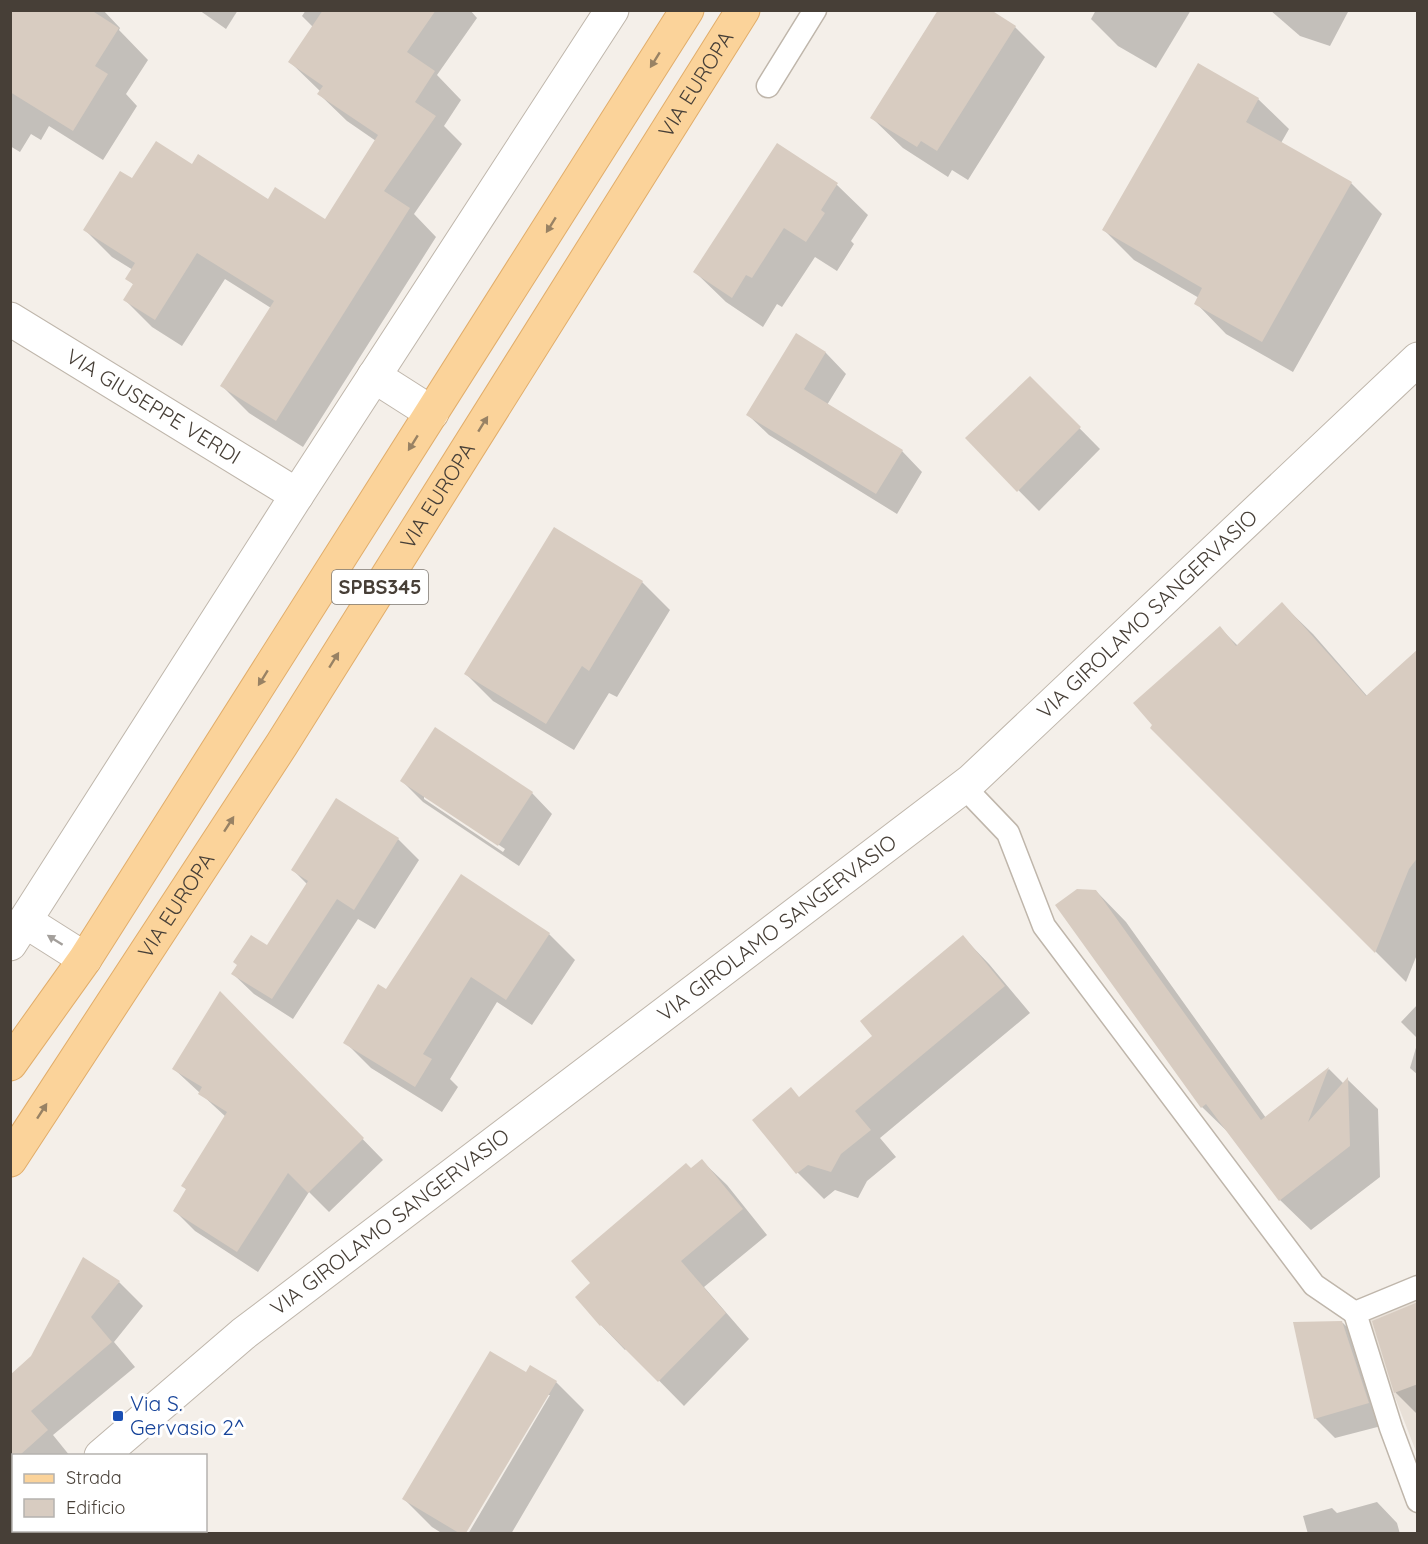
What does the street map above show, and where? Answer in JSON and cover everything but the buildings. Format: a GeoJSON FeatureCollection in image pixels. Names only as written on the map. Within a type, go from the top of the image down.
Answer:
{"type":"FeatureCollection","features":[{"type":"Feature","properties":{"kind":"main road","name":"SPBS345"},"geometry":{"type":"LineString","coordinates":[[10,1064],[85,959],[687,10]]}},
{"type":"Feature","properties":{"kind":"main road","name":"VIA EUROPA"},"geometry":{"type":"LineString","coordinates":[[10,1160],[282,744],[743,10]]}},
{"type":"Feature","properties":{"kind":"street"},"geometry":{"type":"LineString","coordinates":[[85,959],[18,932],[297,495],[612,10]]}},
{"type":"Feature","properties":{"kind":"street","name":"VIA GIUSEPPE VERDI"},"geometry":{"type":"LineString","coordinates":[[10,319],[297,495]]}},
{"type":"Feature","properties":{"kind":"street","name":"VIA GIROLAMO SANGERVASIO"},"geometry":{"type":"LineString","coordinates":[[102,1454],[243,1334],[964,787],[1418,359]]}},
{"type":"Feature","properties":{"kind":"street"},"geometry":{"type":"LineString","coordinates":[[374,376],[432,413]]}},
{"type":"Feature","properties":{"kind":"lane"},"geometry":{"type":"LineString","coordinates":[[768,86],[816,10]]}},
{"type":"Feature","properties":{"kind":"lane"},"geometry":{"type":"LineString","coordinates":[[964,787],[1008,833],[1044,926],[1314,1285],[1355,1313],[1391,1428],[1418,1501]]}},
{"type":"Feature","properties":{"kind":"lane"},"geometry":{"type":"LineString","coordinates":[[1355,1313],[1418,1287]]}},
{"type":"Feature","properties":{"kind":"shaded area"},"geometry":{"type":"Polygon","coordinates":[[[1417,1290],[1417,1454],[1363,1315],[1417,1290]]]}},
{"type":"Feature","properties":{"kind":"place","name":"Via S. Gervasio 2^"},"geometry":{"type":"Point","coordinates":[118,1416]}}]}
